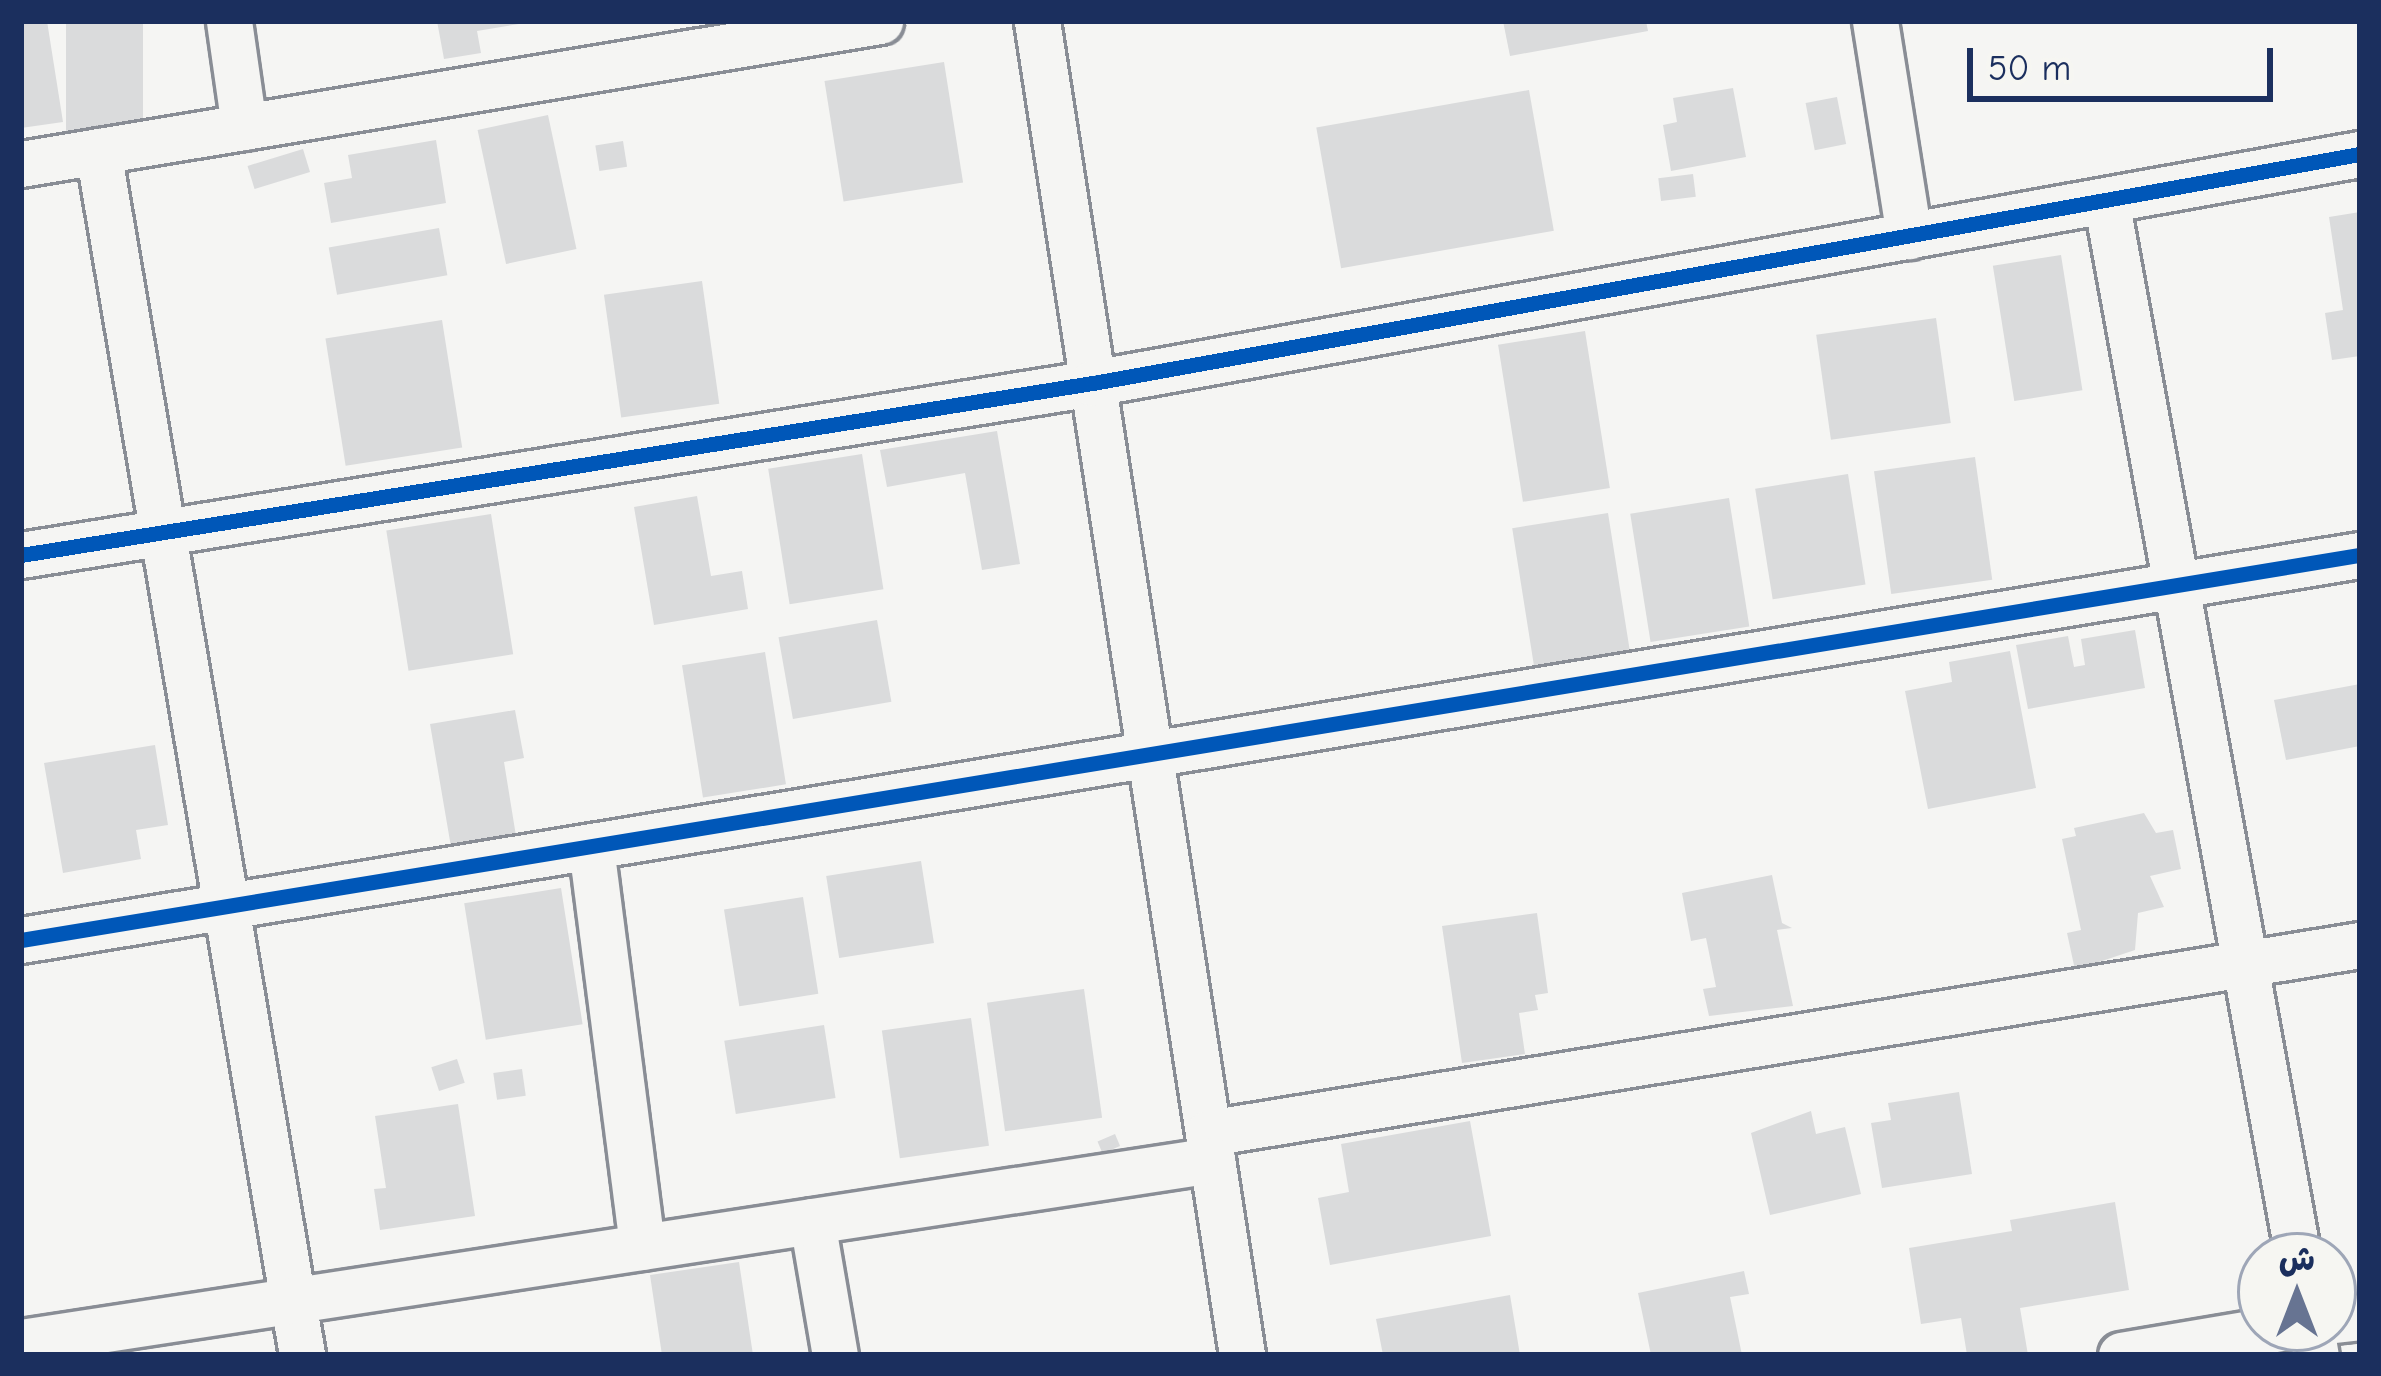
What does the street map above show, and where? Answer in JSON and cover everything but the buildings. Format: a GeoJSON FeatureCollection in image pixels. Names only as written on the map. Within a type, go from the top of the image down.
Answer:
{"type":"FeatureCollection","features":[{"type":"Feature","properties":{"kind":"street"},"geometry":{"type":"LineString","coordinates":[[229,21],[244,127]]}},
{"type":"Feature","properties":{"kind":"street"},"geometry":{"type":"LineString","coordinates":[[21,164],[880,21]]}},
{"type":"Feature","properties":{"kind":"street"},"geometry":{"type":"LineString","coordinates":[[1037,21],[1242,1355]]}},
{"type":"Feature","properties":{"kind":"street"},"geometry":{"type":"LineString","coordinates":[[1875,21],[1910,236]]}},
{"type":"Feature","properties":{"kind":"street"},"geometry":{"type":"LineString","coordinates":[[98,151],[302,1355]]}},
{"type":"Feature","properties":{"kind":"street"},"geometry":{"type":"LineString","coordinates":[[21,555],[1093,383],[2360,154]]}},
{"type":"Feature","properties":{"kind":"street"},"geometry":{"type":"LineString","coordinates":[[2106,200],[2294,1232]]}},
{"type":"Feature","properties":{"kind":"street"},"geometry":{"type":"LineString","coordinates":[[21,940],[2360,555]]}},
{"type":"Feature","properties":{"kind":"street"},"geometry":{"type":"LineString","coordinates":[[591,847],[642,1247]]}},
{"type":"Feature","properties":{"kind":"street"},"geometry":{"type":"LineString","coordinates":[[21,1342],[812,1221],[1210,1146],[2360,945]]}},
{"type":"Feature","properties":{"kind":"street"},"geometry":{"type":"LineString","coordinates":[[812,1221],[835,1355]]}},
{"type":"Feature","properties":{"kind":"street"},"geometry":{"type":"LineString","coordinates":[[2121,1355],[2237,1335]]}},
{"type":"Feature","properties":{"kind":"cycle path"},"geometry":{"type":"LineString","coordinates":[[21,555],[1093,383],[2360,154]]}},
{"type":"Feature","properties":{"kind":"cycle path"},"geometry":{"type":"LineString","coordinates":[[21,940],[2360,555]]}}]}
